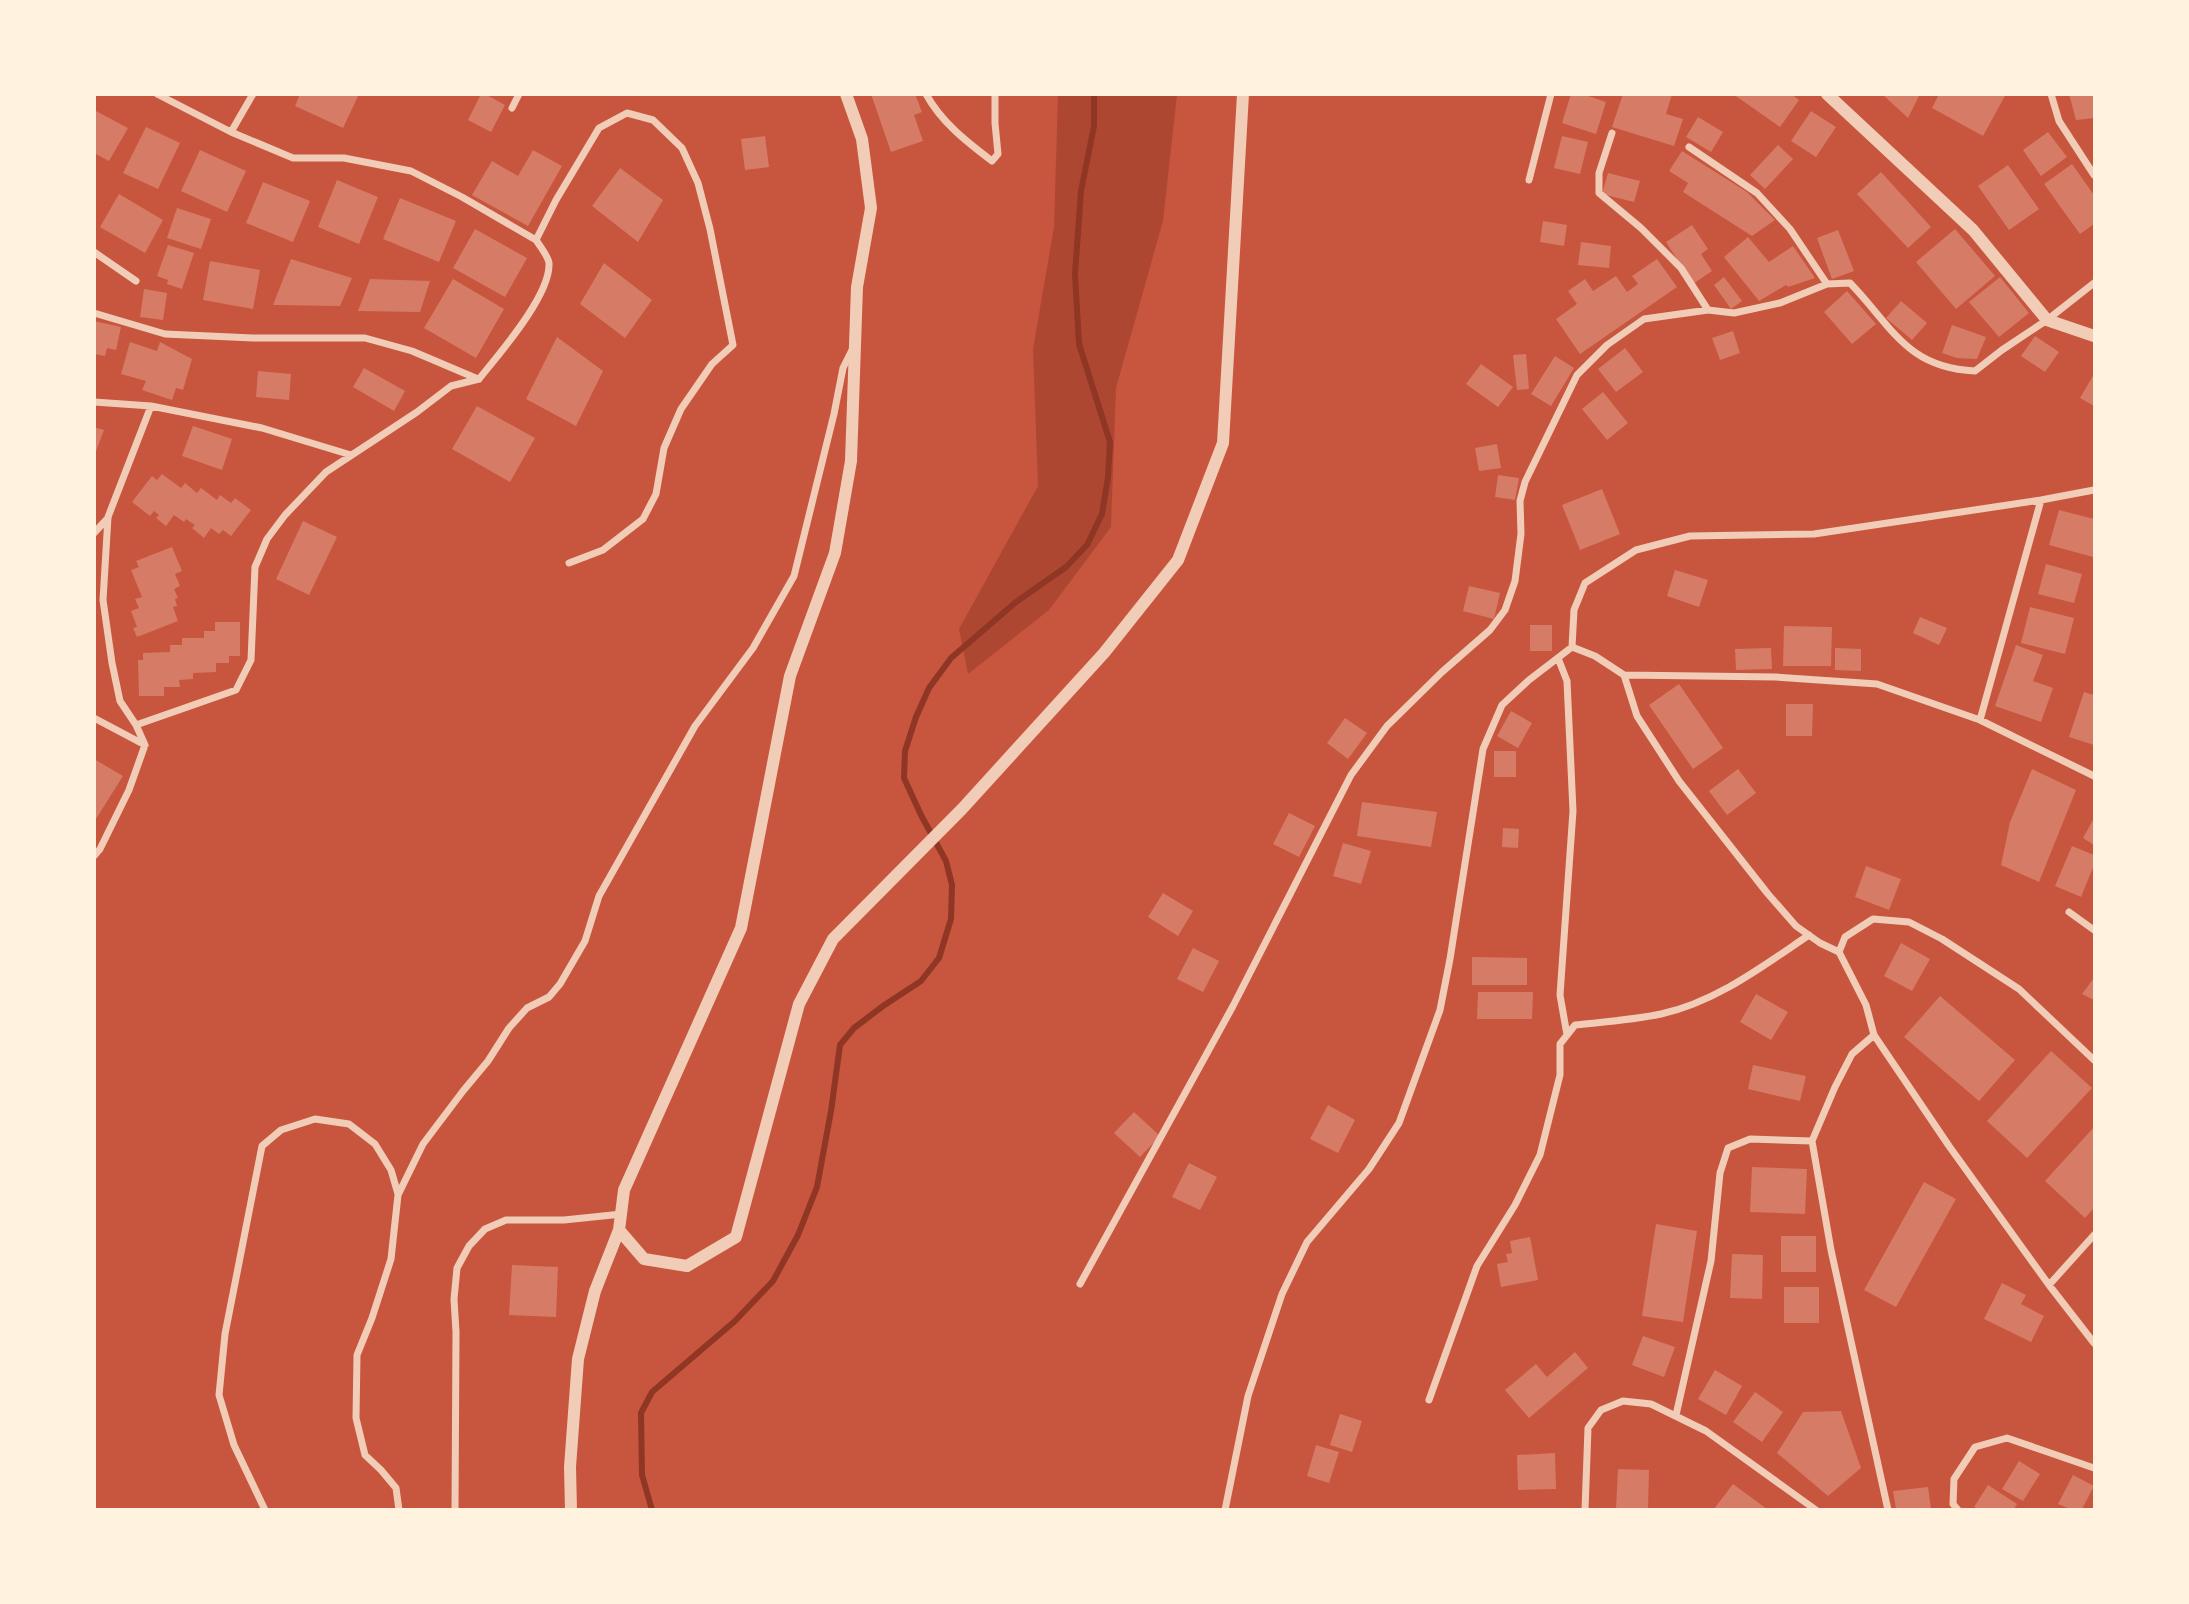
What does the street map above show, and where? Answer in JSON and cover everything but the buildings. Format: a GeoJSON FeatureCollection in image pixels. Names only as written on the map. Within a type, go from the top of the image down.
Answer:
{"type":"FeatureCollection","features":[{"type":"Feature","properties":{"kind":"street"},"geometry":{"type":"LineString","coordinates":[[136,725],[236,690],[251,660],[255,567],[267,539],[285,515],[326,472],[417,412],[451,386],[479,379],[517,330],[547,283],[549,261],[536,240],[411,171],[344,158],[293,158],[231,132],[157,94]]}},
{"type":"Feature","properties":{"kind":"street"},"geometry":{"type":"LineString","coordinates":[[231,132],[253,94]]}},
{"type":"Feature","properties":{"kind":"street"},"geometry":{"type":"LineString","coordinates":[[512,108],[519,94]]}},
{"type":"Feature","properties":{"kind":"street"},"geometry":{"type":"LineString","coordinates":[[571,1510],[570,1467],[578,1359],[595,1291],[620,1230],[624,1190],[741,928],[790,676],[835,553],[850,461],[857,287],[871,208],[862,139],[846,94]]}},
{"type":"Feature","properties":{"kind":"street"},"geometry":{"type":"LineString","coordinates":[[926,94],[934,109],[964,139],[992,161],[998,155],[995,94]]}},
{"type":"Feature","properties":{"kind":"street"},"geometry":{"type":"LineString","coordinates":[[620,1230],[644,1259],[687,1266],[736,1237],[799,1004],[833,940],[962,809],[1104,653],[1178,560],[1223,443],[1243,94]]}},
{"type":"Feature","properties":{"kind":"street"},"geometry":{"type":"LineString","coordinates":[[1529,180],[1551,94]]}},
{"type":"Feature","properties":{"kind":"street"},"geometry":{"type":"LineString","coordinates":[[1827,94],[1972,230],[2047,320],[2095,336]]}},
{"type":"Feature","properties":{"kind":"street"},"geometry":{"type":"LineString","coordinates":[[2051,94],[2059,121],[2095,175]]}},
{"type":"Feature","properties":{"kind":"street"},"geometry":{"type":"LineString","coordinates":[[536,240],[556,200],[599,128],[627,113],[653,120],[682,148],[698,183],[733,345],[712,364],[681,410],[664,448],[656,494],[643,519],[603,550],[569,563]]}},
{"type":"Feature","properties":{"kind":"street"},"geometry":{"type":"LineString","coordinates":[[1612,133],[1599,173],[1599,193],[1641,228],[1681,268],[1708,310]]}},
{"type":"Feature","properties":{"kind":"street"},"geometry":{"type":"LineString","coordinates":[[1689,147],[1757,193],[1790,229],[1827,284]]}},
{"type":"Feature","properties":{"kind":"street"},"geometry":{"type":"LineString","coordinates":[[94,252],[136,281]]}},
{"type":"Feature","properties":{"kind":"street"},"geometry":{"type":"LineString","coordinates":[[1080,1284],[1233,1006],[1351,775],[1387,726],[1490,630],[1505,610],[1515,581],[1521,534],[1520,501],[1525,482],[1577,375],[1607,345],[1644,318],[1708,310],[1734,313],[1780,303],[1827,284],[1850,283],[1867,300],[1886,327],[1917,354],[1937,366],[1975,371],[2095,282]]}},
{"type":"Feature","properties":{"kind":"street"},"geometry":{"type":"LineString","coordinates":[[94,313],[165,334],[253,338],[365,338],[412,351],[479,379]]}},
{"type":"Feature","properties":{"kind":"street"},"geometry":{"type":"LineString","coordinates":[[399,1510],[396,1488],[365,1455],[356,1418],[357,1356],[391,1259],[398,1195],[423,1144],[488,1061],[509,1028],[527,1008],[549,997],[560,984],[585,941],[599,896],[695,726],[753,648],[793,576],[843,368],[855,343]]}},
{"type":"Feature","properties":{"kind":"street"},"geometry":{"type":"LineString","coordinates":[[94,402],[151,406],[262,428],[351,455]]}},
{"type":"Feature","properties":{"kind":"street"},"geometry":{"type":"LineString","coordinates":[[94,856],[129,790],[145,746],[136,725],[120,701],[103,600],[108,517],[151,406]]}},
{"type":"Feature","properties":{"kind":"street"},"geometry":{"type":"LineString","coordinates":[[1225,1510],[1248,1396],[1282,1294],[1307,1242],[1369,1169],[1399,1123],[1440,1010],[1483,749],[1502,705],[1572,647],[1574,610],[1585,583],[1636,550],[1690,536],[1814,534],[2095,490]]}},
{"type":"Feature","properties":{"kind":"street"},"geometry":{"type":"LineString","coordinates":[[1980,720],[2041,500]]}},
{"type":"Feature","properties":{"kind":"street"},"geometry":{"type":"LineString","coordinates":[[94,533],[108,517]]}},
{"type":"Feature","properties":{"kind":"street"},"geometry":{"type":"LineString","coordinates":[[1572,647],[1595,656],[1623,675],[1776,677],[1877,684],[1980,720],[2095,776]]}},
{"type":"Feature","properties":{"kind":"street"},"geometry":{"type":"LineString","coordinates":[[1558,658],[1567,681],[1573,811],[1560,995],[1567,1035]]}},
{"type":"Feature","properties":{"kind":"street"},"geometry":{"type":"LineString","coordinates":[[1623,675],[1637,716],[1679,781],[1796,926],[1819,943],[1839,952],[1866,1004],[1874,1035],[1949,1146],[2049,1285],[2095,1343]]}},
{"type":"Feature","properties":{"kind":"street"},"geometry":{"type":"LineString","coordinates":[[94,718],[145,746]]}},
{"type":"Feature","properties":{"kind":"street"},"geometry":{"type":"LineString","coordinates":[[2070,912],[2095,930]]}},
{"type":"Feature","properties":{"kind":"street"},"geometry":{"type":"LineString","coordinates":[[1839,952],[1844,937],[1873,919],[1909,922],[1942,939],[2020,989],[2095,1060]]}},
{"type":"Feature","properties":{"kind":"street"},"geometry":{"type":"LineString","coordinates":[[1429,1400],[1477,1266],[1515,1205],[1540,1155],[1560,1075],[1560,1044],[1574,1025],[1663,1013],[1692,1004],[1743,980],[1809,935]]}},
{"type":"Feature","properties":{"kind":"street"},"geometry":{"type":"LineString","coordinates":[[1874,1035],[1852,1054],[1812,1141],[1831,1250],[1888,1510]]}},
{"type":"Feature","properties":{"kind":"street"},"geometry":{"type":"LineString","coordinates":[[265,1510],[234,1445],[219,1395],[225,1334],[262,1146],[281,1130],[314,1119],[349,1124],[375,1144],[391,1170],[398,1195]]}},
{"type":"Feature","properties":{"kind":"street"},"geometry":{"type":"LineString","coordinates":[[1676,1415],[1712,1261],[1720,1173],[1728,1148],[1750,1139],[1812,1141]]}},
{"type":"Feature","properties":{"kind":"street"},"geometry":{"type":"LineString","coordinates":[[455,1510],[454,1299],[457,1268],[469,1245],[485,1228],[506,1220],[564,1220],[622,1214]]}},
{"type":"Feature","properties":{"kind":"street"},"geometry":{"type":"LineString","coordinates":[[2049,1285],[2095,1235]]}},
{"type":"Feature","properties":{"kind":"street"},"geometry":{"type":"LineString","coordinates":[[1585,1510],[1588,1428],[1601,1410],[1623,1401],[1651,1404],[1706,1431],[1816,1510]]}},
{"type":"Feature","properties":{"kind":"street"},"geometry":{"type":"LineString","coordinates":[[1958,1510],[1953,1504],[1954,1479],[1975,1447],[2007,1438],[2095,1468]]}},
{"type":"Feature","properties":{"kind":"shaded area"},"geometry":{"type":"Polygon","coordinates":[[[1058,95],[1177,95],[1163,221],[1116,388],[1111,527],[1049,610],[968,674],[959,629],[1038,486],[1033,349],[1054,227],[1058,95]]]}},
{"type":"Feature","properties":{"kind":"waterway"},"geometry":{"type":"LineString","coordinates":[[652,1510],[642,1475],[641,1413],[652,1392],[735,1321],[773,1281],[798,1235],[817,1187],[840,1045],[854,1028],[921,981],[939,958],[951,919],[952,885],[946,861],[904,778],[905,751],[929,688],[951,658],[1016,602],[1066,567],[1087,545],[1102,514],[1110,442],[1079,344],[1075,274],[1081,191],[1094,126],[1094,94]]}}]}
